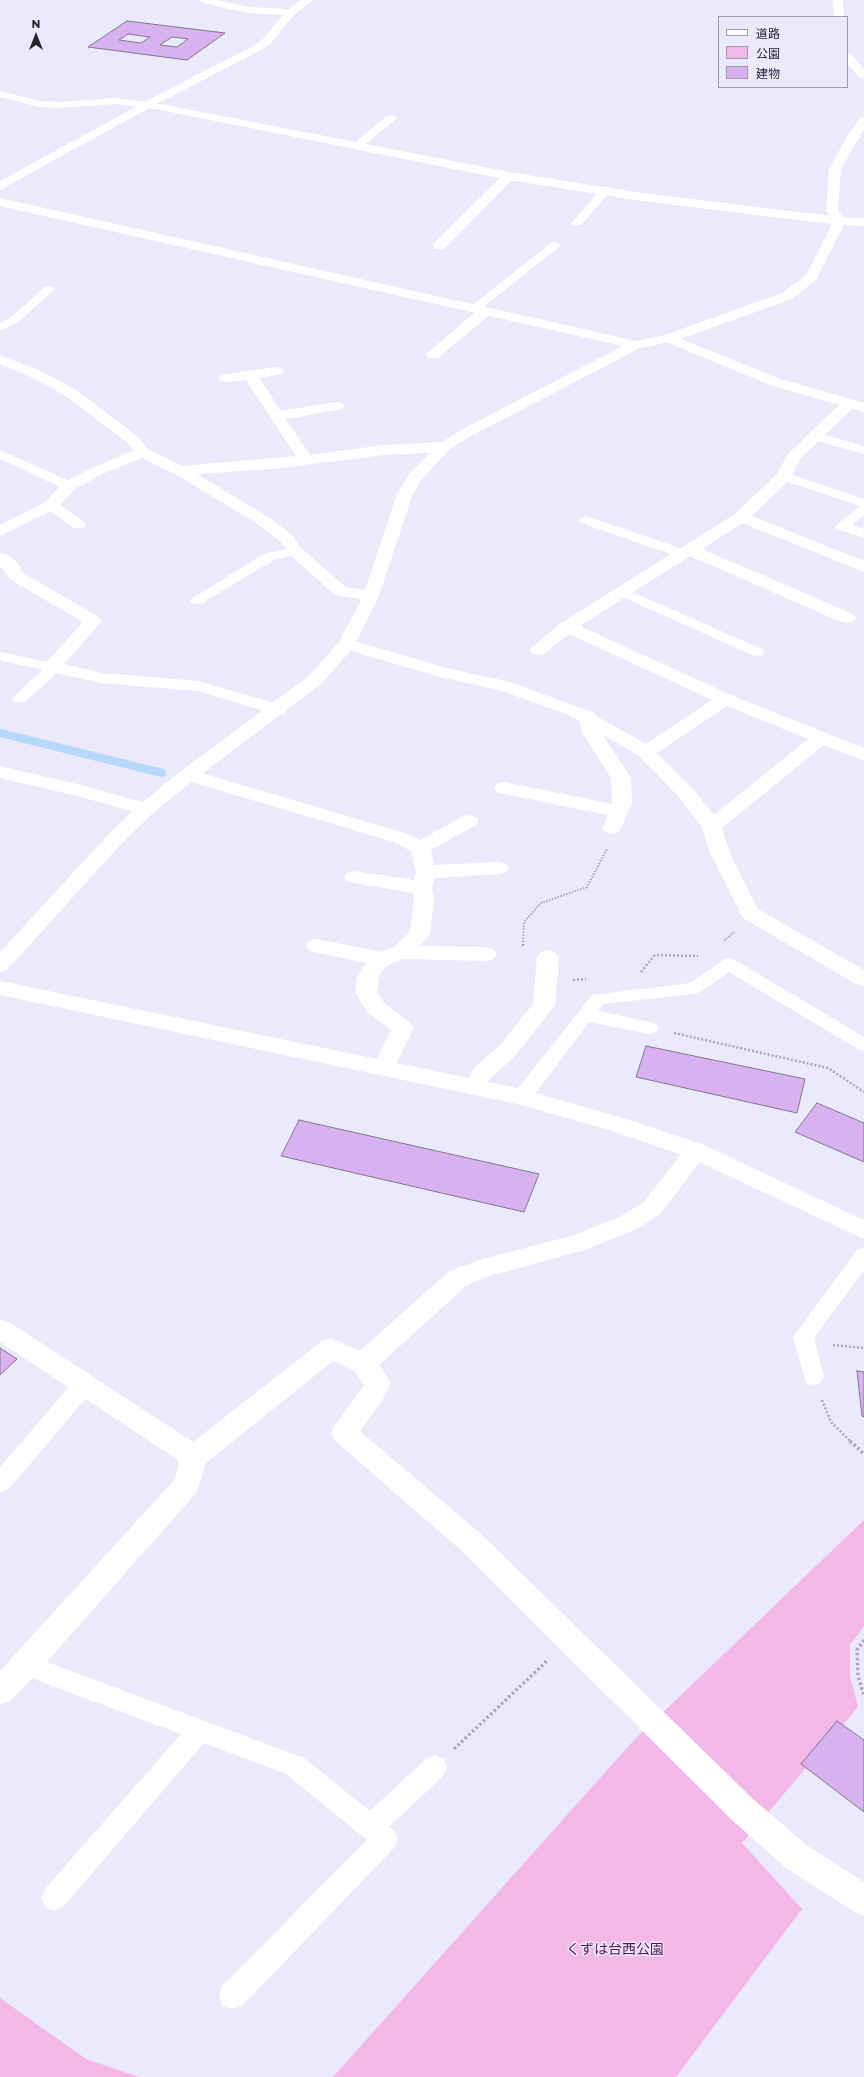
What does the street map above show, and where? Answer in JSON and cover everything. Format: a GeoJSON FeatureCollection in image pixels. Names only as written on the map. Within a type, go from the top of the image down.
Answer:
{"type":"FeatureCollection","features":[{"type":"Feature","properties":{"kind":"street"},"geometry":{"type":"LineString","coordinates":[[204,0],[248,10],[291,12]]}},
{"type":"Feature","properties":{"kind":"street"},"geometry":{"type":"LineString","coordinates":[[0,186],[147,105],[266,42],[291,12],[308,0]]}},
{"type":"Feature","properties":{"kind":"street"},"geometry":{"type":"LineString","coordinates":[[838,0],[839,16]]}},
{"type":"Feature","properties":{"kind":"street"},"geometry":{"type":"LineString","coordinates":[[848,57],[864,76]]}},
{"type":"Feature","properties":{"kind":"street"},"geometry":{"type":"LineString","coordinates":[[0,94],[39,104],[59,105],[116,102],[147,105],[358,145],[509,176],[604,192],[840,221],[864,222]]}},
{"type":"Feature","properties":{"kind":"street"},"geometry":{"type":"LineString","coordinates":[[358,145],[391,118]]}},
{"type":"Feature","properties":{"kind":"street"},"geometry":{"type":"LineString","coordinates":[[840,221],[832,211],[835,169],[864,120]]}},
{"type":"Feature","properties":{"kind":"street"},"geometry":{"type":"LineString","coordinates":[[438,246],[509,176]]}},
{"type":"Feature","properties":{"kind":"street"},"geometry":{"type":"LineString","coordinates":[[0,202],[636,345]]}},
{"type":"Feature","properties":{"kind":"street"},"geometry":{"type":"LineString","coordinates":[[0,965],[114,840],[146,809],[188,775],[278,710],[315,680],[347,644],[371,596],[405,494],[416,476],[444,447],[464,434],[636,345],[669,338],[787,296],[811,277],[840,221]]}},
{"type":"Feature","properties":{"kind":"street"},"geometry":{"type":"LineString","coordinates":[[433,355],[479,310]]}},
{"type":"Feature","properties":{"kind":"street"},"geometry":{"type":"LineString","coordinates":[[669,338],[776,382],[856,406]]}},
{"type":"Feature","properties":{"kind":"street"},"geometry":{"type":"LineString","coordinates":[[0,359],[38,375],[71,394],[133,440],[143,452],[180,471],[264,521],[286,538],[294,550],[341,591],[371,596]]}},
{"type":"Feature","properties":{"kind":"street"},"geometry":{"type":"LineString","coordinates":[[226,378],[277,371]]}},
{"type":"Feature","properties":{"kind":"street"},"geometry":{"type":"LineString","coordinates":[[250,375],[306,460]]}},
{"type":"Feature","properties":{"kind":"street"},"geometry":{"type":"LineString","coordinates":[[277,416],[337,406]]}},
{"type":"Feature","properties":{"kind":"street"},"geometry":{"type":"LineString","coordinates":[[538,650],[567,627],[741,517],[784,476],[794,457],[816,436],[856,406]]}},
{"type":"Feature","properties":{"kind":"street"},"geometry":{"type":"LineString","coordinates":[[180,471],[306,460],[384,450],[444,447]]}},
{"type":"Feature","properties":{"kind":"street"},"geometry":{"type":"LineString","coordinates":[[0,531],[51,505],[69,486],[95,472],[143,452]]}},
{"type":"Feature","properties":{"kind":"street"},"geometry":{"type":"LineString","coordinates":[[741,517],[864,567]]}},
{"type":"Feature","properties":{"kind":"street"},"geometry":{"type":"LineString","coordinates":[[687,552],[847,618]]}},
{"type":"Feature","properties":{"kind":"street"},"geometry":{"type":"LineString","coordinates":[[0,558],[11,566],[17,576],[93,621],[52,667],[102,678],[199,686],[278,710]]}},
{"type":"Feature","properties":{"kind":"street"},"geometry":{"type":"LineString","coordinates":[[0,582],[17,576]]}},
{"type":"Feature","properties":{"kind":"street"},"geometry":{"type":"LineString","coordinates":[[567,627],[725,699],[820,739],[864,755]]}},
{"type":"Feature","properties":{"kind":"street"},"geometry":{"type":"LineString","coordinates":[[347,644],[446,673],[504,686],[575,711],[646,752],[685,792],[712,826],[719,851],[750,913],[864,979]]}},
{"type":"Feature","properties":{"kind":"street"},"geometry":{"type":"LineString","coordinates":[[646,752],[725,699]]}},
{"type":"Feature","properties":{"kind":"street"},"geometry":{"type":"LineString","coordinates":[[504,788],[537,786],[616,820],[622,804],[621,778],[591,732],[589,718]]}},
{"type":"Feature","properties":{"kind":"street"},"geometry":{"type":"LineString","coordinates":[[712,826],[820,739]]}},
{"type":"Feature","properties":{"kind":"street"},"geometry":{"type":"LineString","coordinates":[[0,772],[78,790],[146,809]]}},
{"type":"Feature","properties":{"kind":"street"},"geometry":{"type":"LineString","coordinates":[[188,775],[402,838],[420,848]]}},
{"type":"Feature","properties":{"kind":"street"},"geometry":{"type":"LineString","coordinates":[[420,848],[469,821]]}},
{"type":"Feature","properties":{"kind":"street"},"geometry":{"type":"LineString","coordinates":[[384,1067],[403,1028],[376,1008],[366,992],[368,978],[374,967],[392,956],[420,934],[424,901],[424,880],[420,848]]}},
{"type":"Feature","properties":{"kind":"street"},"geometry":{"type":"LineString","coordinates":[[354,877],[424,880],[499,868]]}},
{"type":"Feature","properties":{"kind":"street"},"geometry":{"type":"LineString","coordinates":[[316,946],[392,956],[486,954]]}},
{"type":"Feature","properties":{"kind":"street"},"geometry":{"type":"LineString","coordinates":[[475,1086],[482,1074],[508,1050],[544,1005],[547,968]]}},
{"type":"Feature","properties":{"kind":"street"},"geometry":{"type":"LineString","coordinates":[[0,988],[522,1097],[620,1125],[696,1151],[864,1230]]}},
{"type":"Feature","properties":{"kind":"street"},"geometry":{"type":"LineString","coordinates":[[363,1364],[457,1279],[479,1269],[576,1244],[630,1222],[652,1208],[696,1151]]}},
{"type":"Feature","properties":{"kind":"street"},"geometry":{"type":"LineString","coordinates":[[0,1329],[194,1457]]}},
{"type":"Feature","properties":{"kind":"street"},"geometry":{"type":"LineString","coordinates":[[0,1691],[26,1665],[188,1484],[194,1457],[331,1348],[363,1364],[378,1383],[372,1396],[344,1433],[473,1544],[743,1810],[797,1857],[864,1900]]}},
{"type":"Feature","properties":{"kind":"lane"},"geometry":{"type":"LineString","coordinates":[[577,224],[604,192]]}},
{"type":"Feature","properties":{"kind":"lane"},"geometry":{"type":"LineString","coordinates":[[479,310],[554,245]]}},
{"type":"Feature","properties":{"kind":"lane"},"geometry":{"type":"LineString","coordinates":[[0,328],[13,321],[49,289]]}},
{"type":"Feature","properties":{"kind":"lane"},"geometry":{"type":"LineString","coordinates":[[816,436],[864,450]]}},
{"type":"Feature","properties":{"kind":"lane"},"geometry":{"type":"LineString","coordinates":[[0,454],[69,486]]}},
{"type":"Feature","properties":{"kind":"lane"},"geometry":{"type":"LineString","coordinates":[[784,476],[864,503]]}},
{"type":"Feature","properties":{"kind":"lane"},"geometry":{"type":"LineString","coordinates":[[51,505],[79,525]]}},
{"type":"Feature","properties":{"kind":"lane"},"geometry":{"type":"LineString","coordinates":[[864,509],[842,526],[864,534]]}},
{"type":"Feature","properties":{"kind":"lane"},"geometry":{"type":"LineString","coordinates":[[586,520],[687,552]]}},
{"type":"Feature","properties":{"kind":"lane"},"geometry":{"type":"LineString","coordinates":[[197,600],[269,557],[294,550]]}},
{"type":"Feature","properties":{"kind":"lane"},"geometry":{"type":"LineString","coordinates":[[623,592],[757,652]]}},
{"type":"Feature","properties":{"kind":"lane"},"geometry":{"type":"LineString","coordinates":[[0,656],[52,667],[49,673],[19,699]]}},
{"type":"Feature","properties":{"kind":"lane"},"geometry":{"type":"LineString","coordinates":[[522,1097],[598,999],[694,988],[729,964],[864,1045]]}},
{"type":"Feature","properties":{"kind":"lane"},"geometry":{"type":"LineString","coordinates":[[585,1014],[650,1028]]}},
{"type":"Feature","properties":{"kind":"lane"},"geometry":{"type":"LineString","coordinates":[[813,1377],[803,1338],[864,1255]]}},
{"type":"Feature","properties":{"kind":"lane"},"geometry":{"type":"LineString","coordinates":[[0,1483],[84,1385]]}},
{"type":"Feature","properties":{"kind":"lane"},"geometry":{"type":"LineString","coordinates":[[26,1665],[295,1766],[385,1839],[232,1996]]}},
{"type":"Feature","properties":{"kind":"lane"},"geometry":{"type":"LineString","coordinates":[[54,1898],[200,1730]]}},
{"type":"Feature","properties":{"kind":"lane"},"geometry":{"type":"LineString","coordinates":[[370,1828],[435,1767]]}},
{"type":"Feature","properties":{"kind":"path"},"geometry":{"type":"LineString","coordinates":[[592,979],[547,968],[522,946],[524,922],[541,903],[587,887],[616,833],[616,820]]}},
{"type":"Feature","properties":{"kind":"path"},"geometry":{"type":"LineString","coordinates":[[638,976],[655,955],[675,956]]}},
{"type":"Feature","properties":{"kind":"path"},"geometry":{"type":"LineString","coordinates":[[650,1028],[828,1068],[864,1092]]}},
{"type":"Feature","properties":{"kind":"path"},"geometry":{"type":"LineString","coordinates":[[813,1377],[831,1422],[864,1454]]}},
{"type":"Feature","properties":{"kind":"path"},"geometry":{"type":"LineString","coordinates":[[435,1767],[570,1640]]}},
{"type":"Feature","properties":{"kind":"path"},"geometry":{"type":"LineString","coordinates":[[864,1640],[857,1650],[858,1676],[864,1696]]}},
{"type":"Feature","properties":{"kind":"green space","name":"くずは台西公園"},"geometry":{"type":"Polygon","coordinates":[[[864,1520],[864,1626],[850,1645],[850,1676],[858,1707],[742,1843],[802,1909],[676,2077],[333,2077],[634,1740],[864,1520]]]}},
{"type":"Feature","properties":{"kind":"green space"},"geometry":{"type":"Polygon","coordinates":[[[0,1998],[86,2059],[139,2077],[0,2077],[0,1998]]]}},
{"type":"Feature","properties":{"kind":"building"},"geometry":{"type":"Polygon","coordinates":[[[127,21],[225,33],[187,60],[88,47],[127,21]],[[128,34],[119,40],[141,43],[150,37],[128,34]],[[172,37],[160,45],[177,47],[188,39],[172,37]]]}},
{"type":"Feature","properties":{"kind":"building"},"geometry":{"type":"Polygon","coordinates":[[[646,1046],[805,1079],[797,1113],[636,1077],[646,1046]]]}},
{"type":"Feature","properties":{"kind":"building"},"geometry":{"type":"Polygon","coordinates":[[[817,1103],[864,1123],[864,1162],[795,1132],[817,1103]]]}},
{"type":"Feature","properties":{"kind":"building"},"geometry":{"type":"Polygon","coordinates":[[[299,1120],[539,1174],[524,1212],[281,1156],[299,1120]]]}},
{"type":"Feature","properties":{"kind":"building"},"geometry":{"type":"Polygon","coordinates":[[[0,1348],[17,1359],[0,1375],[0,1348]]]}},
{"type":"Feature","properties":{"kind":"building"},"geometry":{"type":"Polygon","coordinates":[[[857,1371],[864,1372],[864,1417],[862,1416],[857,1371]]]}},
{"type":"Feature","properties":{"kind":"building"},"geometry":{"type":"Polygon","coordinates":[[[837,1721],[864,1740],[864,1812],[801,1764],[837,1721]]]}},
{"type":"Feature","properties":{"kind":"waterway"},"geometry":{"type":"LineString","coordinates":[[0,733],[162,773]]}}]}
